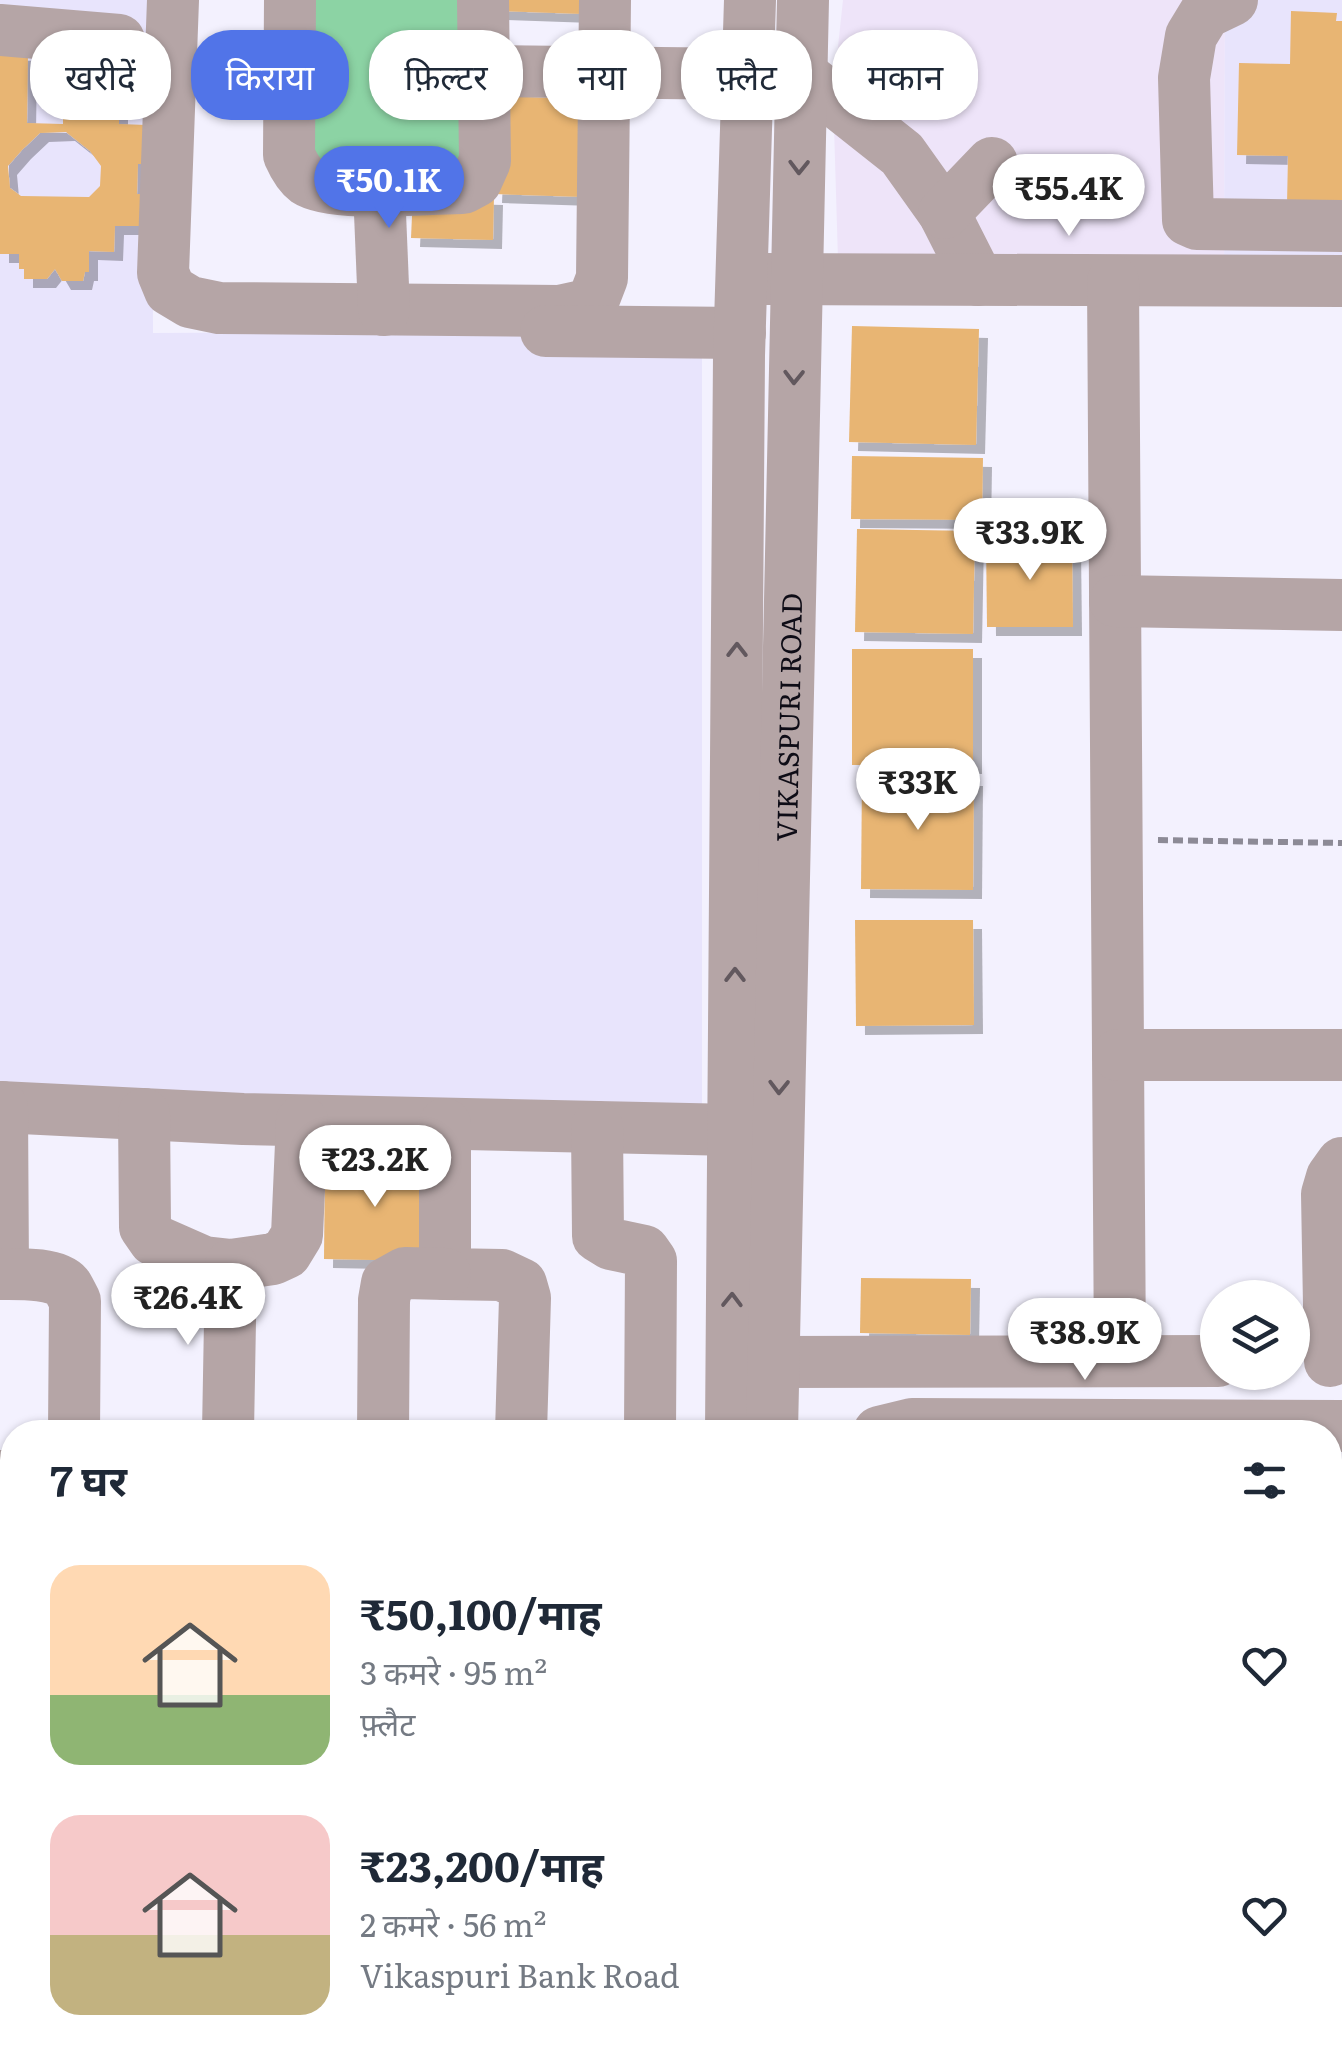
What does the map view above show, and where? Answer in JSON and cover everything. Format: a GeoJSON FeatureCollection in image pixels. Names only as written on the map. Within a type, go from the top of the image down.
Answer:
{"type":"FeatureCollection","features":[{"type":"Feature","properties":{"kind":"street"},"geometry":{"type":"LineString","coordinates":[[173,0],[163,274],[170,290],[190,302],[219,308],[560,311],[592,304],[602,278],[604,120]]}},
{"type":"Feature","properties":{"kind":"street"},"geometry":{"type":"LineString","coordinates":[[290,0],[289,154],[307,181],[336,190],[462,188],[476,180],[484,161],[484,120]]}},
{"type":"Feature","properties":{"kind":"street"},"geometry":{"type":"LineString","coordinates":[[483,0],[483,30]]}},
{"type":"Feature","properties":{"kind":"street"},"geometry":{"type":"LineString","coordinates":[[604,0],[604,30]]}},
{"type":"Feature","properties":{"kind":"street","name":"VIKASPURI ROAD"},"geometry":{"type":"LineString","coordinates":[[749,30],[750,0]]}},
{"type":"Feature","properties":{"kind":"street","name":"VIKASPURI ROAD"},"geometry":{"type":"LineString","coordinates":[[802,30],[803,0]]}},
{"type":"Feature","properties":{"kind":"street"},"geometry":{"type":"LineString","coordinates":[[1232,0],[1205,13],[1192,36],[1184,78],[1188,220],[1197,224],[1342,226]]}},
{"type":"Feature","properties":{"kind":"street"},"geometry":{"type":"LineString","coordinates":[[0,30],[30,33]]}},
{"type":"Feature","properties":{"kind":"street"},"geometry":{"type":"LineString","coordinates":[[812,83],[902,154],[944,213],[978,280]]}},
{"type":"Feature","properties":{"kind":"street","name":"VIKASPURI ROAD"},"geometry":{"type":"LineString","coordinates":[[746,120],[740,333],[734,1130],[752,1367],[768,1420]]}},
{"type":"Feature","properties":{"kind":"street","name":"VIKASPURI ROAD"},"geometry":{"type":"LineString","coordinates":[[735,1420],[752,1367],[800,120]]}},
{"type":"Feature","properties":{"kind":"street"},"geometry":{"type":"LineString","coordinates":[[944,213],[992,164]]}},
{"type":"Feature","properties":{"kind":"street"},"geometry":{"type":"LineString","coordinates":[[379,190],[384,310]]}},
{"type":"Feature","properties":{"kind":"street"},"geometry":{"type":"LineString","coordinates":[[741,279],[1342,281]]}},
{"type":"Feature","properties":{"kind":"street"},"geometry":{"type":"LineString","coordinates":[[1112,280],[1120,1361]]}},
{"type":"Feature","properties":{"kind":"street"},"geometry":{"type":"LineString","coordinates":[[304,328],[740,333]]}},
{"type":"Feature","properties":{"kind":"street"},"geometry":{"type":"LineString","coordinates":[[1115,601],[1342,605]]}},
{"type":"Feature","properties":{"kind":"street"},"geometry":{"type":"LineString","coordinates":[[1118,1054],[1342,1054]]}},
{"type":"Feature","properties":{"kind":"street"},"geometry":{"type":"LineString","coordinates":[[74,1420],[75,1302],[68,1287],[60,1280],[46,1277],[2,1274],[1,1107],[302,1121],[734,1130]]}},
{"type":"Feature","properties":{"kind":"street"},"geometry":{"type":"LineString","coordinates":[[144,1114],[145,1227],[154,1240],[174,1249],[204,1262],[231,1265],[286,1253],[296,1234],[302,1121]]}},
{"type":"Feature","properties":{"kind":"street"},"geometry":{"type":"LineString","coordinates":[[445,1124],[445,1274]]}},
{"type":"Feature","properties":{"kind":"street"},"geometry":{"type":"LineString","coordinates":[[597,1128],[598,1236],[612,1244],[644,1251],[651,1261],[650,1420]]}},
{"type":"Feature","properties":{"kind":"street"},"geometry":{"type":"LineString","coordinates":[[1318,1420],[1327,1194],[1332,1176],[1342,1162]]}},
{"type":"Feature","properties":{"kind":"street"},"geometry":{"type":"LineString","coordinates":[[228,1420],[231,1265]]}},
{"type":"Feature","properties":{"kind":"street"},"geometry":{"type":"LineString","coordinates":[[383,1420],[384,1300],[388,1283],[405,1273],[502,1275],[520,1284],[525,1298],[521,1420]]}},
{"type":"Feature","properties":{"kind":"street"},"geometry":{"type":"LineString","coordinates":[[752,1367],[1200,1361]]}},
{"type":"Feature","properties":{"kind":"path"},"geometry":{"type":"LineString","coordinates":[[1117,840],[1342,844]]}},
{"type":"Feature","properties":{"kind":"shaded area"},"geometry":{"type":"Polygon","coordinates":[[[0,0],[152,0],[152,30],[30,30],[30,120],[152,120],[153,333],[702,330],[702,1105],[0,1088],[0,0]]]}},
{"type":"Feature","properties":{"kind":"shaded area"},"geometry":{"type":"Polygon","coordinates":[[[843,0],[1225,0],[1224,266],[838,260],[834,120],[978,120],[978,30],[840,30],[843,0]]]}},
{"type":"Feature","properties":{"kind":"shaded area"},"geometry":{"type":"Polygon","coordinates":[[[1225,0],[1342,0],[1342,267],[1224,266],[1225,0]]]}},
{"type":"Feature","properties":{"kind":"green space"},"geometry":{"type":"Polygon","coordinates":[[[296,0],[464,0],[464,30],[369,30],[369,120],[464,120],[464,176],[296,175],[296,120],[349,120],[349,30],[296,30],[296,0]]]}},
{"type":"Feature","properties":{"kind":"building"},"geometry":{"type":"Polygon","coordinates":[[[495,0],[583,0],[583,14],[495,11],[495,0]]]}},
{"type":"Feature","properties":{"kind":"building"},"geometry":{"type":"Polygon","coordinates":[[[1291,11],[1337,13],[1336,21],[1342,21],[1342,216],[1287,204],[1288,156],[1237,155],[1239,63],[1290,64],[1291,11]]]}},
{"type":"Feature","properties":{"kind":"building"},"geometry":{"type":"Polygon","coordinates":[[[0,51],[28,52],[27,123],[119,120],[119,124],[147,125],[146,164],[138,164],[137,194],[146,194],[146,226],[115,226],[114,252],[89,251],[89,272],[85,272],[83,281],[62,281],[55,269],[47,279],[24,279],[19,254],[0,254],[0,51]],[[66,132],[40,133],[8,166],[10,188],[21,196],[89,197],[100,186],[101,166],[90,151],[66,132]]]}},
{"type":"Feature","properties":{"kind":"building"},"geometry":{"type":"Polygon","coordinates":[[[523,97],[543,98],[543,120],[586,120],[584,197],[493,194],[496,120],[523,120],[523,97]]]}},
{"type":"Feature","properties":{"kind":"building"},"geometry":{"type":"Polygon","coordinates":[[[413,194],[494,196],[493,240],[411,238],[413,194]]]}},
{"type":"Feature","properties":{"kind":"building"},"geometry":{"type":"Polygon","coordinates":[[[852,326],[979,329],[976,445],[849,442],[852,326]]]}},
{"type":"Feature","properties":{"kind":"building"},"geometry":{"type":"Polygon","coordinates":[[[852,456],[983,458],[982,520],[851,519],[852,456]]]}},
{"type":"Feature","properties":{"kind":"building"},"geometry":{"type":"Polygon","coordinates":[[[857,529],[975,531],[973,634],[855,632],[857,529]]]}},
{"type":"Feature","properties":{"kind":"building"},"geometry":{"type":"Polygon","coordinates":[[[986,539],[1072,539],[1073,627],[987,627],[986,539]]]}},
{"type":"Feature","properties":{"kind":"building"},"geometry":{"type":"Polygon","coordinates":[[[852,649],[973,649],[973,765],[852,765],[852,649]]]}},
{"type":"Feature","properties":{"kind":"building"},"geometry":{"type":"Polygon","coordinates":[[[862,776],[974,777],[973,890],[861,889],[862,776]]]}},
{"type":"Feature","properties":{"kind":"building"},"geometry":{"type":"Polygon","coordinates":[[[855,920],[973,920],[974,1025],[856,1026],[855,920]]]}},
{"type":"Feature","properties":{"kind":"building"},"geometry":{"type":"Polygon","coordinates":[[[325,1159],[426,1161],[424,1261],[324,1259],[325,1159]]]}},
{"type":"Feature","properties":{"kind":"building"},"geometry":{"type":"Polygon","coordinates":[[[861,1278],[971,1279],[970,1335],[860,1333],[861,1278]]]}}]}
